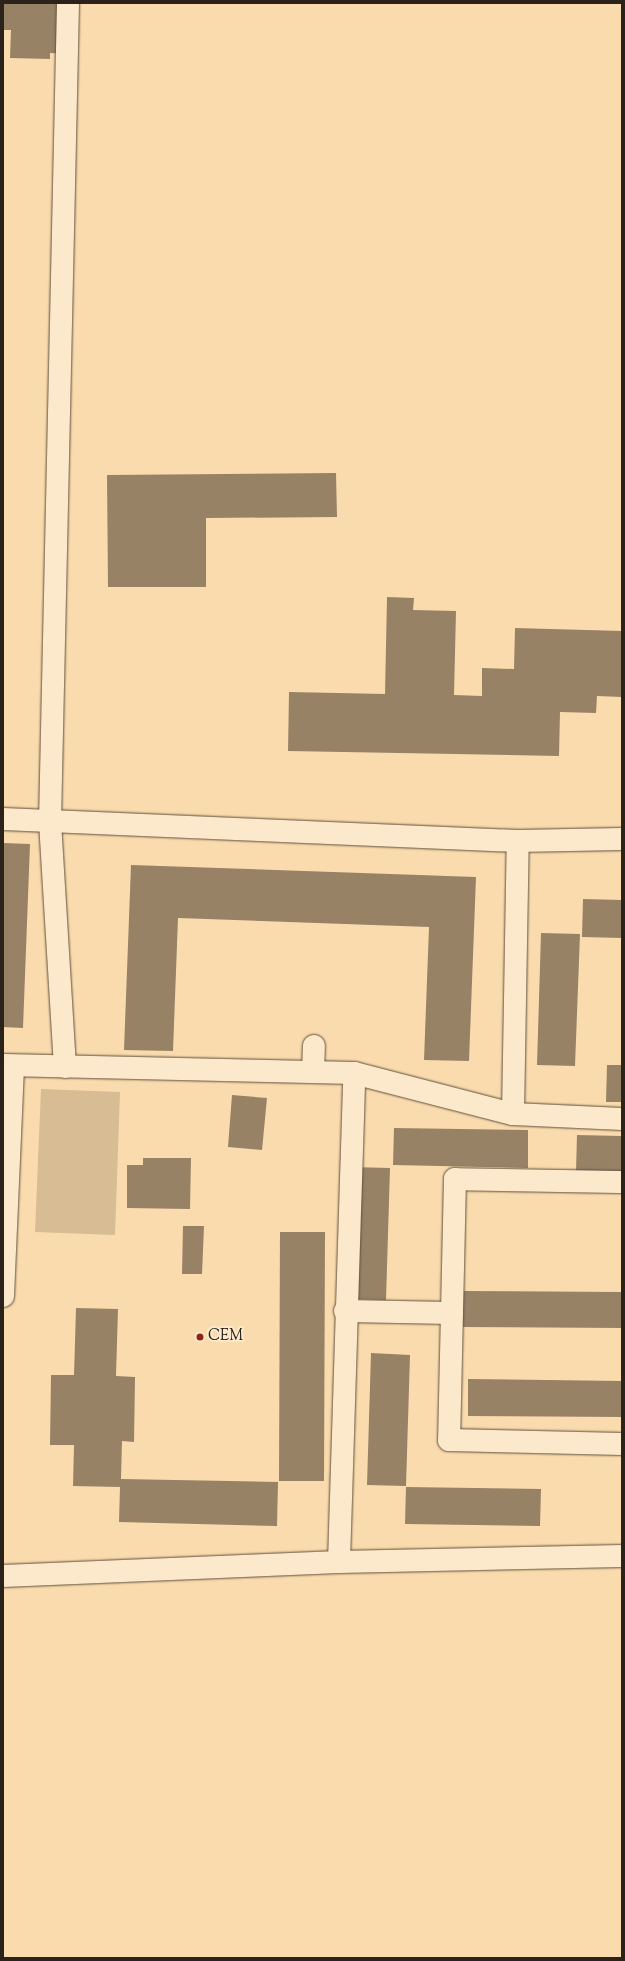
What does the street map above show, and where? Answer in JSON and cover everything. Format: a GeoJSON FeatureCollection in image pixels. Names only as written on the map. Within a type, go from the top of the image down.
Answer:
{"type":"FeatureCollection","features":[{"type":"Feature","properties":{"kind":"street"},"geometry":{"type":"LineString","coordinates":[[65,1067],[50,822],[68,3]]}},
{"type":"Feature","properties":{"kind":"street"},"geometry":{"type":"LineString","coordinates":[[3,819],[518,841],[622,839]]}},
{"type":"Feature","properties":{"kind":"street"},"geometry":{"type":"LineString","coordinates":[[513,1114],[518,841]]}},
{"type":"Feature","properties":{"kind":"street"},"geometry":{"type":"LineString","coordinates":[[313,1072],[314,1046]]}},
{"type":"Feature","properties":{"kind":"street"},"geometry":{"type":"LineString","coordinates":[[3,1296],[8,1066],[354,1073],[513,1114],[622,1119]]}},
{"type":"Feature","properties":{"kind":"street"},"geometry":{"type":"LineString","coordinates":[[339,1562],[345,1311],[354,1073]]}},
{"type":"Feature","properties":{"kind":"street"},"geometry":{"type":"LineString","coordinates":[[622,1182],[455,1179],[448,1440],[622,1444]]}},
{"type":"Feature","properties":{"kind":"street"},"geometry":{"type":"LineString","coordinates":[[345,1311],[452,1313]]}},
{"type":"Feature","properties":{"kind":"street"},"geometry":{"type":"LineString","coordinates":[[3,1576],[339,1562],[622,1556]]}},
{"type":"Feature","properties":{"kind":"shaded area"},"geometry":{"type":"Polygon","coordinates":[[[41,1089],[120,1092],[115,1235],[35,1232],[41,1089]]]}},
{"type":"Feature","properties":{"kind":"building"},"geometry":{"type":"Polygon","coordinates":[[[3,3],[69,3],[67,54],[50,53],[50,59],[10,58],[11,30],[3,30],[3,3]]]}},
{"type":"Feature","properties":{"kind":"building"},"geometry":{"type":"Polygon","coordinates":[[[336,473],[337,517],[206,518],[206,587],[108,587],[107,475],[336,473]]]}},
{"type":"Feature","properties":{"kind":"building"},"geometry":{"type":"Polygon","coordinates":[[[387,597],[414,598],[413,610],[456,611],[454,695],[482,696],[482,668],[514,669],[515,628],[622,631],[622,697],[597,696],[596,713],[560,712],[559,756],[288,751],[289,692],[385,694],[387,597]]]}},
{"type":"Feature","properties":{"kind":"building"},"geometry":{"type":"Polygon","coordinates":[[[3,843],[30,844],[23,1028],[3,1027],[3,843]]]}},
{"type":"Feature","properties":{"kind":"building"},"geometry":{"type":"Polygon","coordinates":[[[131,865],[476,877],[469,1061],[424,1060],[429,927],[178,918],[173,1051],[124,1050],[131,865]]]}},
{"type":"Feature","properties":{"kind":"building"},"geometry":{"type":"Polygon","coordinates":[[[583,899],[622,900],[622,938],[582,937],[583,899]]]}},
{"type":"Feature","properties":{"kind":"building"},"geometry":{"type":"Polygon","coordinates":[[[541,933],[580,934],[575,1066],[537,1065],[541,933]]]}},
{"type":"Feature","properties":{"kind":"building"},"geometry":{"type":"Polygon","coordinates":[[[607,1065],[622,1065],[622,1102],[606,1102],[607,1065]]]}},
{"type":"Feature","properties":{"kind":"building"},"geometry":{"type":"Polygon","coordinates":[[[232,1095],[267,1098],[262,1150],[228,1147],[232,1095]]]}},
{"type":"Feature","properties":{"kind":"building"},"geometry":{"type":"Polygon","coordinates":[[[394,1128],[528,1130],[528,1168],[393,1165],[394,1128]]]}},
{"type":"Feature","properties":{"kind":"building"},"geometry":{"type":"Polygon","coordinates":[[[577,1135],[622,1136],[622,1173],[576,1172],[577,1135]]]}},
{"type":"Feature","properties":{"kind":"building"},"geometry":{"type":"Polygon","coordinates":[[[143,1158],[191,1158],[190,1209],[127,1208],[127,1165],[143,1165],[143,1158]]]}},
{"type":"Feature","properties":{"kind":"building"},"geometry":{"type":"Polygon","coordinates":[[[351,1167],[390,1168],[386,1300],[347,1299],[351,1167]]]}},
{"type":"Feature","properties":{"kind":"building"},"geometry":{"type":"Polygon","coordinates":[[[183,1226],[204,1226],[202,1274],[182,1274],[183,1226]]]}},
{"type":"Feature","properties":{"kind":"building"},"geometry":{"type":"Polygon","coordinates":[[[280,1232],[325,1232],[324,1481],[279,1481],[280,1232]]]}},
{"type":"Feature","properties":{"kind":"building"},"geometry":{"type":"Polygon","coordinates":[[[463,1291],[622,1292],[622,1328],[463,1327],[463,1291]]]}},
{"type":"Feature","properties":{"kind":"building"},"geometry":{"type":"Polygon","coordinates":[[[76,1308],[118,1309],[116,1376],[135,1377],[134,1442],[122,1441],[121,1479],[278,1482],[277,1526],[119,1522],[120,1487],[73,1486],[74,1445],[50,1445],[51,1375],[74,1375],[76,1308]]]}},
{"type":"Feature","properties":{"kind":"building"},"geometry":{"type":"Polygon","coordinates":[[[371,1353],[410,1355],[406,1486],[367,1485],[371,1353]]]}},
{"type":"Feature","properties":{"kind":"building"},"geometry":{"type":"Polygon","coordinates":[[[468,1379],[622,1381],[622,1417],[468,1416],[468,1379]]]}},
{"type":"Feature","properties":{"kind":"building"},"geometry":{"type":"Polygon","coordinates":[[[406,1487],[541,1489],[540,1526],[405,1524],[406,1487]]]}},
{"type":"Feature","properties":{"kind":"place","name":"CEM"},"geometry":{"type":"Point","coordinates":[200,1337]}}]}
